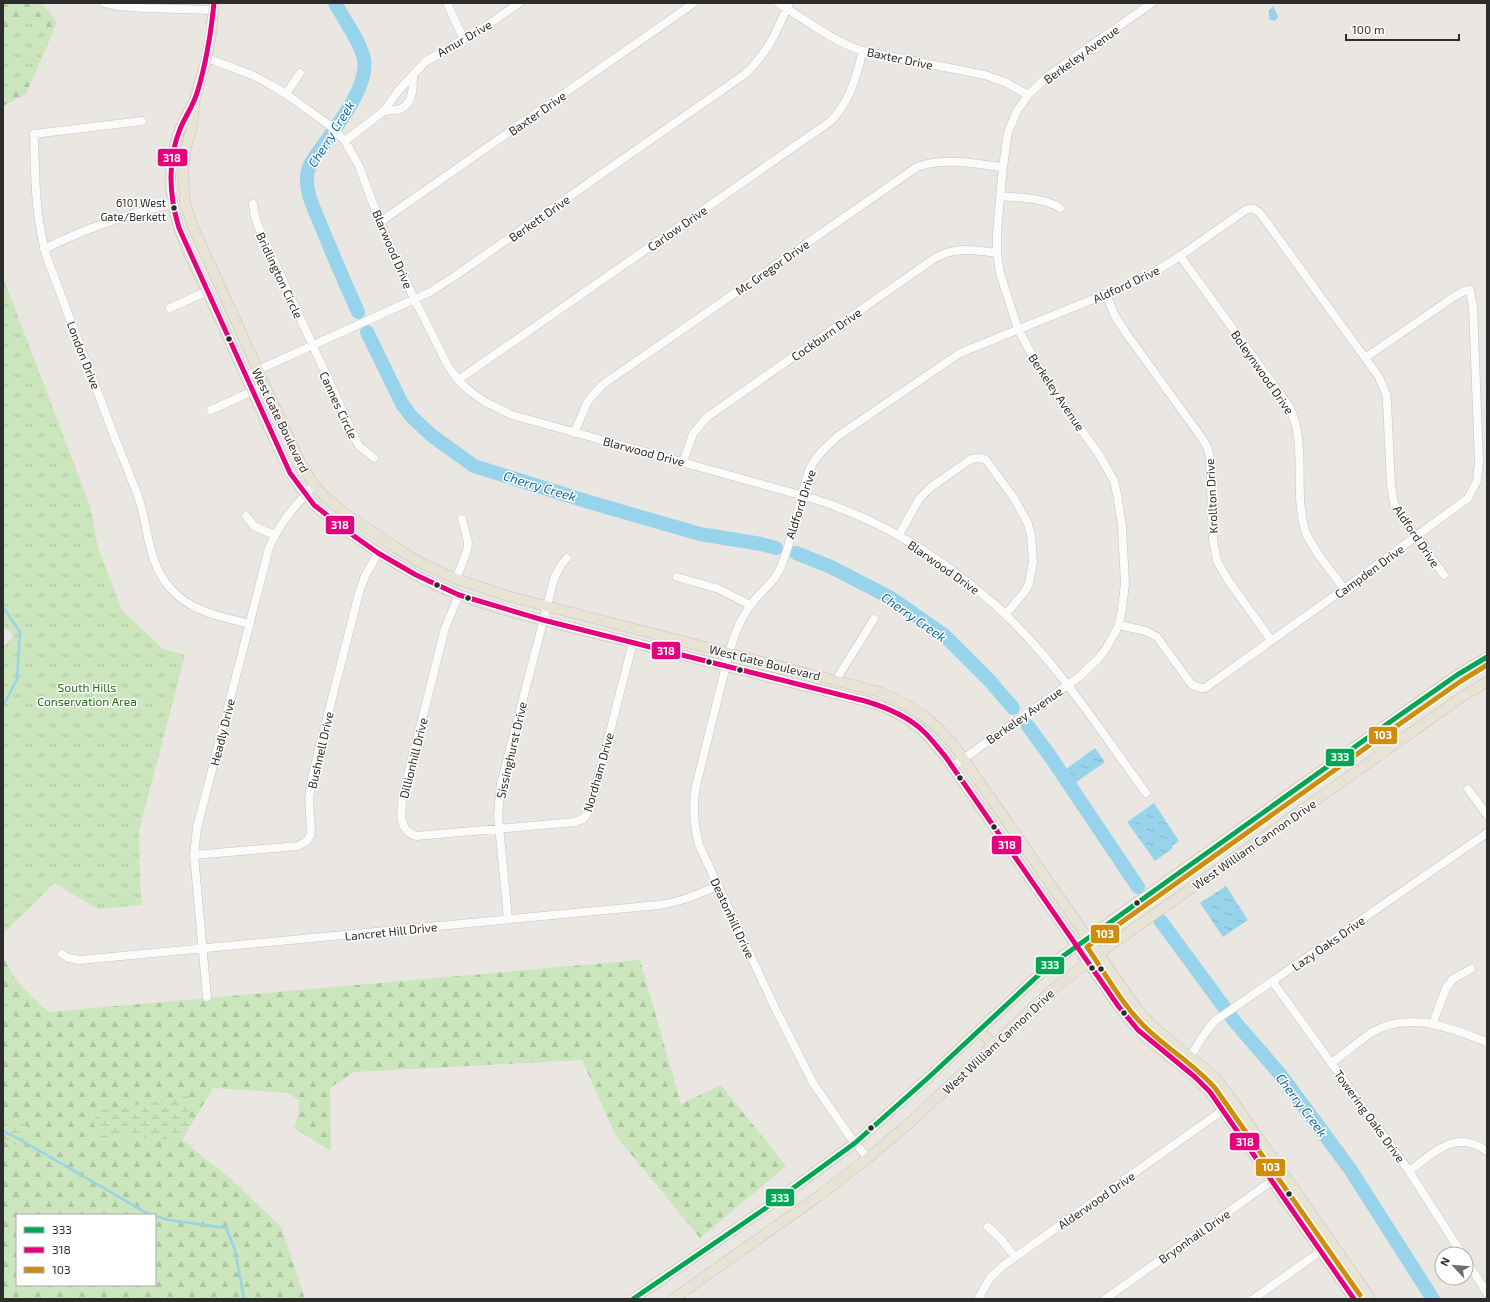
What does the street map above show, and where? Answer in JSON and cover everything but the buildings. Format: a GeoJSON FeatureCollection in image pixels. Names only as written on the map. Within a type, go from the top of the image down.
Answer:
{"type":"FeatureCollection","features":[{"type":"Feature","properties":{"kind":"main road","name":"West Gate Boulevard"},"geometry":{"type":"LineString","coordinates":[[214,6],[207,58],[195,98],[179,131],[173,150],[170,184],[172,204],[179,228],[245,376],[290,473],[306,495],[328,517],[378,553],[416,575],[459,594],[483,603],[543,620],[865,701],[884,707],[902,716],[922,730],[953,766],[1001,838],[1119,1007],[1138,1030],[1151,1042],[1203,1084],[1273,1181],[1354,1299]]}},
{"type":"Feature","properties":{"kind":"main road","name":"West Gate Boulevard"},"geometry":{"type":"LineString","coordinates":[[195,98],[192,126],[186,148],[183,170],[186,206],[193,227],[264,386],[300,462],[314,485],[335,506],[378,536],[419,562],[456,579],[490,591],[547,607],[880,692],[912,707],[932,722],[945,734],[964,759],[1142,1016],[1215,1077],[1230,1096],[1371,1299]]}},
{"type":"Feature","properties":{"kind":"main road","name":"West William Cannon Drive"},"geometry":{"type":"LineString","coordinates":[[633,1299],[763,1210],[855,1143],[929,1077],[1045,969],[1245,823],[1457,675],[1487,657]]}},
{"type":"Feature","properties":{"kind":"main road","name":"West William Cannon Drive"},"geometry":{"type":"LineString","coordinates":[[673,1299],[819,1196],[868,1158],[905,1127],[995,1045],[1053,989],[1098,954],[1463,696],[1487,682]]}},
{"type":"Feature","properties":{"kind":"main road"},"geometry":{"type":"LineString","coordinates":[[1370,736],[1382,754]]}},
{"type":"Feature","properties":{"kind":"main road"},"geometry":{"type":"LineString","coordinates":[[1001,838],[1012,828]]}},
{"type":"Feature","properties":{"kind":"main road"},"geometry":{"type":"LineString","coordinates":[[979,1031],[995,1045]]}},
{"type":"Feature","properties":{"kind":"street"},"geometry":{"type":"LineString","coordinates":[[105,3],[144,8],[214,6]]}},
{"type":"Feature","properties":{"kind":"street"},"geometry":{"type":"LineString","coordinates":[[447,3],[463,38]]}},
{"type":"Feature","properties":{"kind":"street","name":"Amur Drive"},"geometry":{"type":"LineString","coordinates":[[342,138],[384,111],[398,91],[425,62],[492,22],[519,3]]}},
{"type":"Feature","properties":{"kind":"street","name":"Baxter Drive"},"geometry":{"type":"LineString","coordinates":[[380,222],[694,3]]}},
{"type":"Feature","properties":{"kind":"street","name":"Baxter Drive"},"geometry":{"type":"LineString","coordinates":[[778,3],[788,6],[841,42],[863,51],[985,75],[1007,83],[1028,95]]}},
{"type":"Feature","properties":{"kind":"street","name":"Berkeley Avenue"},"geometry":{"type":"LineString","coordinates":[[953,766],[1079,677],[1099,658],[1107,647],[1118,624],[1125,584],[1122,526],[1114,481],[1100,456],[1045,380],[1018,329],[1000,273],[997,253],[997,231],[1008,132],[1017,111],[1028,95],[1049,75],[1152,3]]}},
{"type":"Feature","properties":{"kind":"street","name":"Berkett Drive"},"geometry":{"type":"LineString","coordinates":[[245,376],[430,292],[455,276],[745,74],[764,54],[776,33],[788,6]]}},
{"type":"Feature","properties":{"kind":"street","name":"Carlow Drive"},"geometry":{"type":"LineString","coordinates":[[458,380],[831,121],[842,108],[850,95],[863,51]]}},
{"type":"Feature","properties":{"kind":"street","name":"Blarwood Drive"},"geometry":{"type":"LineString","coordinates":[[207,58],[252,75],[286,94],[329,125],[342,138],[360,166],[380,222],[443,359],[458,380],[471,392],[498,409],[512,415],[802,495],[842,509],[899,535],[960,575],[1006,614],[1044,656],[1067,685],[1146,793]]}},
{"type":"Feature","properties":{"kind":"street"},"geometry":{"type":"LineString","coordinates":[[286,94],[300,73]]}},
{"type":"Feature","properties":{"kind":"street","name":"Amur Drive"},"geometry":{"type":"LineString","coordinates":[[384,111],[395,111],[404,107],[413,92],[413,76]]}},
{"type":"Feature","properties":{"kind":"street","name":"London Drive"},"geometry":{"type":"LineString","coordinates":[[142,121],[34,134],[36,200],[40,236],[138,497],[149,544],[154,560],[164,581],[178,597],[195,608],[250,624]]}},
{"type":"Feature","properties":{"kind":"street","name":"Mc Gregor Drive"},"geometry":{"type":"LineString","coordinates":[[574,433],[588,401],[594,392],[602,385],[917,168],[936,162],[963,162],[1003,167]]}},
{"type":"Feature","properties":{"kind":"street"},"geometry":{"type":"LineString","coordinates":[[1000,196],[1045,201],[1060,208]]}},
{"type":"Feature","properties":{"kind":"street"},"geometry":{"type":"LineString","coordinates":[[44,249],[121,218],[172,204]]}},
{"type":"Feature","properties":{"kind":"street","name":"Bridlington Circle"},"geometry":{"type":"LineString","coordinates":[[253,204],[258,226],[312,346]]}},
{"type":"Feature","properties":{"kind":"street","name":"Aldford Drive"},"geometry":{"type":"LineString","coordinates":[[729,653],[739,624],[750,605],[766,589],[778,572],[806,478],[816,458],[838,436],[960,352],[1106,294],[1151,274],[1180,256],[1248,208],[1256,210],[1379,377],[1386,394],[1392,495],[1399,513],[1444,575]]}},
{"type":"Feature","properties":{"kind":"street","name":"Cockburn Drive"},"geometry":{"type":"LineString","coordinates":[[683,462],[693,434],[707,417],[935,258],[943,254],[962,249],[997,253]]}},
{"type":"Feature","properties":{"kind":"street","name":"Boleynwood Drive"},"geometry":{"type":"LineString","coordinates":[[1180,256],[1294,415],[1299,437],[1301,515],[1306,532],[1314,547],[1344,589]]}},
{"type":"Feature","properties":{"kind":"street","name":"Campden Drive"},"geometry":{"type":"LineString","coordinates":[[1118,624],[1146,631],[1157,637],[1192,685],[1204,688],[1344,589],[1468,498],[1477,481],[1479,452],[1473,307],[1470,290],[1464,291],[1452,298],[1365,358]]}},
{"type":"Feature","properties":{"kind":"street"},"geometry":{"type":"LineString","coordinates":[[170,308],[208,291]]}},
{"type":"Feature","properties":{"kind":"street","name":"Krollton Drive"},"geometry":{"type":"LineString","coordinates":[[1106,294],[1115,316],[1126,333],[1206,445],[1210,459],[1214,539],[1217,561],[1224,574],[1271,640]]}},
{"type":"Feature","properties":{"kind":"street","name":"Cannes Circle"},"geometry":{"type":"LineString","coordinates":[[312,346],[357,442],[374,458]]}},
{"type":"Feature","properties":{"kind":"street"},"geometry":{"type":"LineString","coordinates":[[211,410],[264,386]]}},
{"type":"Feature","properties":{"kind":"street"},"geometry":{"type":"LineString","coordinates":[[899,535],[919,499],[931,487],[971,459],[981,458],[986,460],[1014,498],[1028,524],[1031,535],[1033,562],[1029,583],[1026,590],[1006,614]]}},
{"type":"Feature","properties":{"kind":"street","name":"Headly Drive"},"geometry":{"type":"LineString","coordinates":[[207,997],[194,855],[197,828],[269,548],[274,535],[282,522],[314,485]]}},
{"type":"Feature","properties":{"kind":"street"},"geometry":{"type":"LineString","coordinates":[[246,516],[254,526],[274,535]]}},
{"type":"Feature","properties":{"kind":"street"},"geometry":{"type":"LineString","coordinates":[[456,579],[468,551],[468,543],[462,519]]}},
{"type":"Feature","properties":{"kind":"street","name":"Bushnell Drive"},"geometry":{"type":"LineString","coordinates":[[194,855],[298,846],[307,841],[310,836],[311,825],[309,799],[312,777],[359,593],[369,567],[378,553]]}},
{"type":"Feature","properties":{"kind":"street","name":"Sissinghurst Drive"},"geometry":{"type":"LineString","coordinates":[[508,919],[498,805],[554,579],[567,558]]}},
{"type":"Feature","properties":{"kind":"street"},"geometry":{"type":"LineString","coordinates":[[676,577],[719,589],[750,605]]}},
{"type":"Feature","properties":{"kind":"street","name":"Dillionhill Drive"},"geometry":{"type":"LineString","coordinates":[[459,594],[451,611],[443,636],[404,791],[401,817],[402,823],[407,831],[416,836],[499,829]]}},
{"type":"Feature","properties":{"kind":"street"},"geometry":{"type":"LineString","coordinates":[[837,681],[839,675],[874,619]]}},
{"type":"Feature","properties":{"kind":"street","name":"Nordham Drive"},"geometry":{"type":"LineString","coordinates":[[499,829],[575,822],[580,821],[588,814],[633,642]]}},
{"type":"Feature","properties":{"kind":"street","name":"Deatonhill Drive"},"geometry":{"type":"LineString","coordinates":[[729,653],[696,786],[693,808],[699,846],[813,1083],[855,1143],[868,1158]]}},
{"type":"Feature","properties":{"kind":"street"},"geometry":{"type":"LineString","coordinates":[[1468,789],[1487,815]]}},
{"type":"Feature","properties":{"kind":"street","name":"Lazy Oaks Drive"},"geometry":{"type":"LineString","coordinates":[[1183,1067],[1212,1024],[1237,1005],[1273,982],[1487,833]]}},
{"type":"Feature","properties":{"kind":"street","name":"Lancret Hill Drive"},"geometry":{"type":"LineString","coordinates":[[62,954],[68,958],[80,960],[675,902],[698,895],[717,886]]}},
{"type":"Feature","properties":{"kind":"street"},"geometry":{"type":"LineString","coordinates":[[1433,1023],[1446,988],[1453,979],[1471,969]]}},
{"type":"Feature","properties":{"kind":"street","name":"Towering Oaks Drive"},"geometry":{"type":"LineString","coordinates":[[1273,982],[1409,1171],[1457,1246]]}},
{"type":"Feature","properties":{"kind":"street"},"geometry":{"type":"LineString","coordinates":[[1331,1063],[1372,1033],[1386,1027],[1413,1021],[1433,1023],[1487,1042]]}},
{"type":"Feature","properties":{"kind":"street","name":"Alderwood Drive"},"geometry":{"type":"LineString","coordinates":[[978,1299],[990,1278],[1015,1257],[1223,1110]]}},
{"type":"Feature","properties":{"kind":"street"},"geometry":{"type":"LineString","coordinates":[[1409,1171],[1442,1147],[1451,1143],[1460,1141],[1470,1142],[1487,1151]]}},
{"type":"Feature","properties":{"kind":"street","name":"Bryonhall Drive"},"geometry":{"type":"LineString","coordinates":[[1105,1299],[1283,1173]]}},
{"type":"Feature","properties":{"kind":"street"},"geometry":{"type":"LineString","coordinates":[[988,1227],[1000,1238],[1015,1257]]}},
{"type":"Feature","properties":{"kind":"street"},"geometry":{"type":"LineString","coordinates":[[1253,1299],[1321,1251]]}},
{"type":"Feature","properties":{"kind":"street"},"geometry":{"type":"LineString","coordinates":[[1474,1273],[1487,1293]]}},
{"type":"Feature","properties":{"kind":"green space"},"geometry":{"type":"Polygon","coordinates":[[[3,3],[41,3],[57,22],[26,94],[3,106],[3,3]]]}},
{"type":"Feature","properties":{"kind":"green space"},"geometry":{"type":"Polygon","coordinates":[[[30,11],[49,41],[21,84],[3,91],[3,32],[30,11]]]}},
{"type":"Feature","properties":{"kind":"green space","name":"South Hills Conservation Area"},"geometry":{"type":"Polygon","coordinates":[[[3,277],[90,506],[98,547],[122,610],[163,649],[185,655],[139,831],[142,905],[98,909],[54,883],[3,934],[3,647],[14,636],[3,625],[3,277]]]}},
{"type":"Feature","properties":{"kind":"green space"},"geometry":{"type":"Polygon","coordinates":[[[3,954],[6,963],[16,979],[28,993],[49,1012],[640,960],[681,1104],[721,1085],[786,1166],[700,1238],[616,1136],[582,1060],[354,1072],[330,1088],[331,1151],[294,1128],[299,1110],[299,1101],[289,1093],[213,1088],[182,1140],[232,1180],[281,1227],[305,1299],[3,1299],[3,954]]]}},
{"type":"Feature","properties":{"kind":"green space"},"geometry":{"type":"Polygon","coordinates":[[[3,996],[16,1017],[3,1018],[3,996]]]}},
{"type":"Feature","properties":{"kind":"green space"},"geometry":{"type":"Polygon","coordinates":[[[188,1096],[189,1126],[182,1140],[101,1136],[93,1123],[98,1111],[188,1096]]]}},
{"type":"Feature","properties":{"kind":"green space"},"geometry":{"type":"Polygon","coordinates":[[[3,1114],[28,1127],[20,1147],[3,1140],[3,1114]]]}},
{"type":"Feature","properties":{"kind":"water"},"geometry":{"type":"Polygon","coordinates":[[[1273,6],[1278,16],[1275,21],[1270,20],[1269,17],[1269,10],[1273,6]]]}},
{"type":"Feature","properties":{"kind":"water"},"geometry":{"type":"Polygon","coordinates":[[[1095,748],[1105,762],[1075,783],[1066,769],[1095,748]]]}},
{"type":"Feature","properties":{"kind":"water"},"geometry":{"type":"Polygon","coordinates":[[[1154,803],[1179,841],[1172,846],[1173,848],[1155,861],[1127,822],[1154,803]]]}},
{"type":"Feature","properties":{"kind":"water"},"geometry":{"type":"Polygon","coordinates":[[[1226,886],[1248,920],[1223,937],[1200,903],[1226,886]]]}},
{"type":"Feature","properties":{"kind":"waterway","name":"Cherry Creek"},"geometry":{"type":"LineString","coordinates":[[335,3],[359,46],[364,59],[364,70],[362,82],[357,94],[309,166],[307,186],[313,207],[358,312]]}},
{"type":"Feature","properties":{"kind":"waterway","name":"Cherry Creek"},"geometry":{"type":"LineString","coordinates":[[367,332],[402,404],[411,416],[431,435],[474,466],[589,502],[700,534],[761,544],[776,548]]}},
{"type":"Feature","properties":{"kind":"waterway","name":"Cherry Creek"},"geometry":{"type":"LineString","coordinates":[[796,553],[831,567],[891,598],[944,635],[989,680],[1013,708]]}},
{"type":"Feature","properties":{"kind":"waterway"},"geometry":{"type":"LineString","coordinates":[[3,607],[20,632],[17,679],[3,706]]}},
{"type":"Feature","properties":{"kind":"waterway","name":"Cherry Creek"},"geometry":{"type":"LineString","coordinates":[[1028,726],[1050,756],[1138,887]]}},
{"type":"Feature","properties":{"kind":"waterway","name":"Cherry Creek"},"geometry":{"type":"LineString","coordinates":[[1160,920],[1235,1022],[1280,1074],[1350,1169],[1433,1299]]}},
{"type":"Feature","properties":{"kind":"waterway"},"geometry":{"type":"LineString","coordinates":[[3,1131],[148,1214]]}},
{"type":"Feature","properties":{"kind":"waterway"},"geometry":{"type":"LineString","coordinates":[[156,1216],[169,1220],[226,1228],[235,1250],[244,1299]]}},
{"type":"Feature","properties":{"kind":"transit line","name":"318"},"geometry":{"type":"LineString","coordinates":[[214,3],[208,48],[203,71],[197,93],[180,129],[173,154],[171,166],[171,191],[173,203],[179,228],[290,473],[314,505],[378,553],[416,575],[459,595],[543,620],[865,701],[895,712],[910,720],[928,736],[945,756],[1119,1007],[1138,1030],[1195,1077],[1210,1092],[1354,1299]]}},
{"type":"Feature","properties":{"kind":"transit line","name":"333"},"geometry":{"type":"LineString","coordinates":[[633,1299],[763,1210],[855,1143],[929,1077],[1045,969],[1370,736],[1457,675],[1487,657]]}},
{"type":"Feature","properties":{"kind":"transit line","name":"103"},"geometry":{"type":"LineString","coordinates":[[1360,1295],[1215,1088],[1198,1071],[1144,1026],[1121,998],[1087,947],[1374,742],[1461,681],[1487,665]]}},
{"type":"Feature","properties":{"kind":"place","name":"6101 West Gate/Berkett"},"geometry":{"type":"Point","coordinates":[174,208]}}]}
